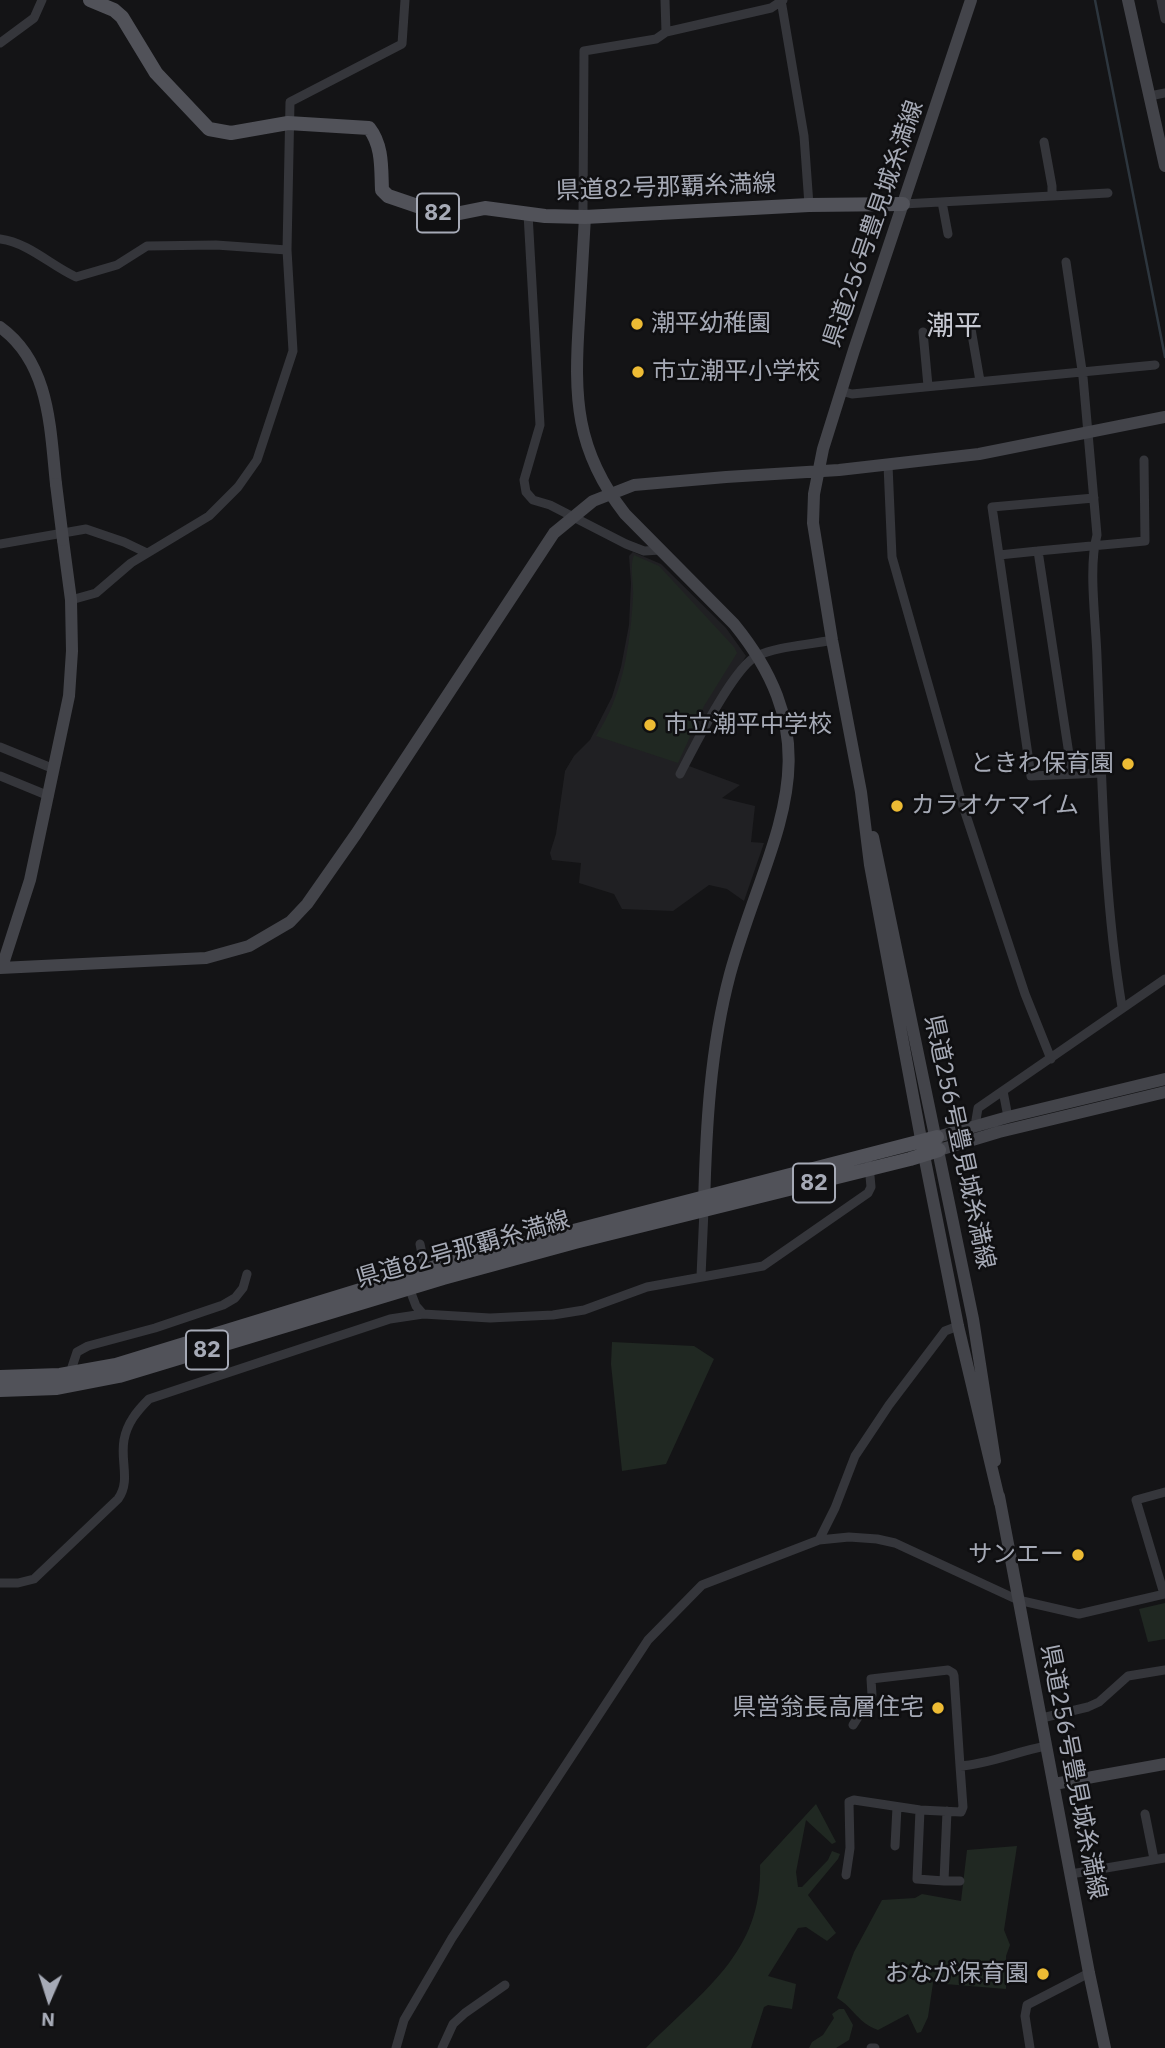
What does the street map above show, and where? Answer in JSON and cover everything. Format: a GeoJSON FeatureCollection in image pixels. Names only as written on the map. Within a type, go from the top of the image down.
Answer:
{"type":"FeatureCollection","features":[{"type":"Feature","properties":{"kind":"main road","name":"県道82号那覇糸満線"},"geometry":{"type":"LineString","coordinates":[[90,0],[114,5],[134,33],[156,73],[209,129],[231,133],[288,123],[369,128],[376,136],[380,152],[382,190],[388,196],[438,213],[460,213],[485,208],[585,218],[809,205],[903,204]]}},
{"type":"Feature","properties":{"kind":"main road","name":"県道82号那覇糸満線"},"geometry":{"type":"LineString","coordinates":[[0,1391],[75,1379],[427,1276],[573,1229],[704,1203],[938,1143]]}},
{"type":"Feature","properties":{"kind":"main road","name":"県道82号那覇糸満線"},"geometry":{"type":"LineString","coordinates":[[0,1377],[75,1379]]}},
{"type":"Feature","properties":{"kind":"street"},"geometry":{"type":"LineString","coordinates":[[0,43],[34,18],[42,0]]}},
{"type":"Feature","properties":{"kind":"street"},"geometry":{"type":"LineString","coordinates":[[71,600],[96,593],[147,553],[209,516],[223,505],[257,460],[293,351],[287,250],[290,102],[402,44],[405,0]]}},
{"type":"Feature","properties":{"kind":"street"},"geometry":{"type":"LineString","coordinates":[[665,0],[666,32]]}},
{"type":"Feature","properties":{"kind":"street"},"geometry":{"type":"LineString","coordinates":[[701,1276],[705,1154],[712,1073],[730,974],[779,829],[788,793],[788,745],[779,695],[758,655],[734,624],[625,514],[609,494],[583,435],[577,403],[576,372],[585,218],[584,51],[656,39],[666,32],[771,8],[782,0],[804,136],[809,205]]}},
{"type":"Feature","properties":{"kind":"street","name":"県道256号豊見城糸満線"},"geometry":{"type":"LineString","coordinates":[[971,0],[841,391],[817,471],[813,510],[814,537],[861,792],[870,865],[922,1148],[958,1326],[1000,1503]]}},
{"type":"Feature","properties":{"kind":"street"},"geometry":{"type":"LineString","coordinates":[[1128,0],[1165,166]]}},
{"type":"Feature","properties":{"kind":"street"},"geometry":{"type":"LineString","coordinates":[[1161,0],[1165,19]]}},
{"type":"Feature","properties":{"kind":"street"},"geometry":{"type":"LineString","coordinates":[[1150,96],[1165,93]]}},
{"type":"Feature","properties":{"kind":"street"},"geometry":{"type":"LineString","coordinates":[[1044,142],[1052,196]]}},
{"type":"Feature","properties":{"kind":"street"},"geometry":{"type":"LineString","coordinates":[[903,204],[1108,193]]}},
{"type":"Feature","properties":{"kind":"street"},"geometry":{"type":"LineString","coordinates":[[942,202],[948,234]]}},
{"type":"Feature","properties":{"kind":"street"},"geometry":{"type":"LineString","coordinates":[[528,214],[540,425],[524,481],[526,492],[533,500],[550,505],[644,551],[661,550]]}},
{"type":"Feature","properties":{"kind":"street"},"geometry":{"type":"LineString","coordinates":[[0,239],[20,245],[76,277],[117,265],[147,246],[287,250]]}},
{"type":"Feature","properties":{"kind":"street"},"geometry":{"type":"LineString","coordinates":[[1066,262],[1081,372],[1097,535],[1094,545],[1102,774],[1114,958],[1122,1007]]}},
{"type":"Feature","properties":{"kind":"street"},"geometry":{"type":"LineString","coordinates":[[970,323],[980,381]]}},
{"type":"Feature","properties":{"kind":"street"},"geometry":{"type":"LineString","coordinates":[[0,327],[23,349],[43,387],[71,600],[72,651],[69,696],[49,796],[30,880],[1,968],[206,958],[249,946],[290,922],[307,904],[356,834],[554,533],[593,500],[634,485],[653,482],[888,465],[979,454],[1162,418]]}},
{"type":"Feature","properties":{"kind":"street"},"geometry":{"type":"LineString","coordinates":[[923,332],[928,386]]}},
{"type":"Feature","properties":{"kind":"street"},"geometry":{"type":"LineString","coordinates":[[841,391],[852,394],[1155,365]]}},
{"type":"Feature","properties":{"kind":"street"},"geometry":{"type":"LineString","coordinates":[[999,555],[1144,541],[1144,460]]}},
{"type":"Feature","properties":{"kind":"street"},"geometry":{"type":"LineString","coordinates":[[888,465],[892,557],[961,800],[1025,994],[1051,1059]]}},
{"type":"Feature","properties":{"kind":"street"},"geometry":{"type":"LineString","coordinates":[[1094,498],[992,507],[1031,776],[1102,774]]}},
{"type":"Feature","properties":{"kind":"street"},"geometry":{"type":"LineString","coordinates":[[0,544],[86,530],[124,542],[147,553]]}},
{"type":"Feature","properties":{"kind":"street"},"geometry":{"type":"LineString","coordinates":[[1038,551],[1072,774]]}},
{"type":"Feature","properties":{"kind":"street"},"geometry":{"type":"LineString","coordinates":[[680,774],[706,724],[746,662],[758,655],[832,640]]}},
{"type":"Feature","properties":{"kind":"street"},"geometry":{"type":"LineString","coordinates":[[0,747],[54,769]]}},
{"type":"Feature","properties":{"kind":"street"},"geometry":{"type":"LineString","coordinates":[[0,776],[49,796]]}},
{"type":"Feature","properties":{"kind":"street","name":"県道256号豊見城糸満線"},"geometry":{"type":"LineString","coordinates":[[861,792],[880,864],[973,1319],[1000,1503],[1105,2048]]}},
{"type":"Feature","properties":{"kind":"street"},"geometry":{"type":"LineString","coordinates":[[975,1126],[978,1108],[1165,978]]}},
{"type":"Feature","properties":{"kind":"street"},"geometry":{"type":"LineString","coordinates":[[938,1143],[975,1126],[1165,1079]]}},
{"type":"Feature","properties":{"kind":"street"},"geometry":{"type":"LineString","coordinates":[[1003,1091],[1008,1117]]}},
{"type":"Feature","properties":{"kind":"street"},"geometry":{"type":"LineString","coordinates":[[938,1143],[1012,1129],[1165,1092]]}},
{"type":"Feature","properties":{"kind":"street"},"geometry":{"type":"LineString","coordinates":[[0,1583],[18,1583],[34,1579],[118,1499],[125,1483],[123,1443],[127,1429],[132,1416],[149,1398],[390,1319],[423,1314],[490,1318],[553,1315],[584,1310],[647,1287],[763,1266],[868,1193],[871,1187],[868,1163]]}},
{"type":"Feature","properties":{"kind":"street"},"geometry":{"type":"LineString","coordinates":[[420,1244],[427,1276]]}},
{"type":"Feature","properties":{"kind":"street"},"geometry":{"type":"LineString","coordinates":[[75,1379],[72,1367],[77,1352],[88,1346],[156,1328],[223,1305],[235,1298],[243,1288],[247,1274]]}},
{"type":"Feature","properties":{"kind":"street"},"geometry":{"type":"LineString","coordinates":[[407,1282],[415,1306],[423,1314]]}},
{"type":"Feature","properties":{"kind":"street"},"geometry":{"type":"LineString","coordinates":[[819,1540],[855,1457],[889,1405],[945,1331],[958,1326]]}},
{"type":"Feature","properties":{"kind":"street"},"geometry":{"type":"LineString","coordinates":[[396,2048],[404,2020],[452,1938],[648,1640],[702,1585],[819,1540],[849,1536],[895,1544],[1018,1600],[1079,1614],[1164,1594],[1136,1500],[1165,1492]]}},
{"type":"Feature","properties":{"kind":"street"},"geometry":{"type":"LineString","coordinates":[[1042,1718],[1099,1702],[1128,1676],[1165,1670]]}},
{"type":"Feature","properties":{"kind":"street"},"geometry":{"type":"LineString","coordinates":[[846,1875],[849,1802],[854,1800],[920,1810],[961,1812],[963,1807],[954,1676],[951,1671],[872,1679],[872,1695],[853,1725]]}},
{"type":"Feature","properties":{"kind":"street"},"geometry":{"type":"LineString","coordinates":[[960,1766],[982,1764],[1003,1756],[1047,1746]]}},
{"type":"Feature","properties":{"kind":"street"},"geometry":{"type":"LineString","coordinates":[[1054,1784],[1165,1764]]}},
{"type":"Feature","properties":{"kind":"street"},"geometry":{"type":"LineString","coordinates":[[895,1846],[897,1807]]}},
{"type":"Feature","properties":{"kind":"street"},"geometry":{"type":"LineString","coordinates":[[920,1810],[917,1879],[960,1881]]}},
{"type":"Feature","properties":{"kind":"street"},"geometry":{"type":"LineString","coordinates":[[944,1881],[947,1811]]}},
{"type":"Feature","properties":{"kind":"street"},"geometry":{"type":"LineString","coordinates":[[1145,1814],[1154,1859]]}},
{"type":"Feature","properties":{"kind":"street"},"geometry":{"type":"LineString","coordinates":[[1072,1874],[1165,1858]]}},
{"type":"Feature","properties":{"kind":"street"},"geometry":{"type":"LineString","coordinates":[[1030,2048],[1025,2016],[1027,2005],[1089,1973]]}},
{"type":"Feature","properties":{"kind":"street"},"geometry":{"type":"LineString","coordinates":[[442,2048],[453,2024],[505,1985]]}},
{"type":"Feature","properties":{"kind":"shaded area","name":"市立潮平中学校"},"geometry":{"type":"Polygon","coordinates":[[[633,552],[661,564],[726,628],[746,656],[689,747],[695,751],[689,766],[740,785],[722,798],[755,806],[751,842],[764,843],[744,901],[727,889],[709,885],[673,911],[622,909],[614,894],[579,883],[581,863],[552,860],[550,853],[556,834],[565,771],[574,756],[590,740],[612,697],[621,667],[629,625],[629,556],[633,552]]]}},
{"type":"Feature","properties":{"kind":"shaded area"},"geometry":{"type":"Polygon","coordinates":[[[634,555],[659,566],[737,653],[704,706],[678,763],[596,736],[613,704],[624,670],[632,616],[634,555]]]}},
{"type":"Feature","properties":{"kind":"shaded area"},"geometry":{"type":"Polygon","coordinates":[[[612,1342],[694,1346],[714,1359],[666,1464],[622,1471],[611,1364],[612,1342]]]}},
{"type":"Feature","properties":{"kind":"shaded area"},"geometry":{"type":"Polygon","coordinates":[[[1165,1603],[1165,1639],[1148,1642],[1139,1609],[1165,1603]]]}},
{"type":"Feature","properties":{"kind":"shaded area"},"geometry":{"type":"Polygon","coordinates":[[[816,1804],[836,1842],[832,1844],[806,1820],[796,1872],[798,1887],[802,1887],[828,1860],[832,1851],[840,1854],[808,1895],[836,1933],[827,1941],[806,1927],[798,1928],[768,1976],[796,1984],[792,2009],[768,2005],[764,2007],[751,2048],[646,2048],[707,1988],[740,1947],[751,1923],[758,1896],[760,1865],[816,1804]]]}},
{"type":"Feature","properties":{"kind":"shaded area"},"geometry":{"type":"Polygon","coordinates":[[[1017,1846],[1004,1930],[1010,1945],[1006,1956],[1006,1989],[933,1983],[928,2017],[921,2032],[917,2033],[908,2014],[878,2030],[837,1998],[854,1952],[882,1900],[915,1898],[922,1894],[961,1901],[967,1850],[1017,1846]]]}},
{"type":"Feature","properties":{"kind":"shaded area"},"geometry":{"type":"Polygon","coordinates":[[[844,2009],[853,2025],[849,2040],[836,2048],[809,2048],[812,2042],[823,2035],[834,2018],[832,2014],[844,2009]]]}},
{"type":"Feature","properties":{"kind":"waterway"},"geometry":{"type":"LineString","coordinates":[[1095,0],[1165,357]]}},
{"type":"Feature","properties":{"kind":"place","name":"潮平幼稚園"},"geometry":{"type":"Point","coordinates":[637,324]}},
{"type":"Feature","properties":{"kind":"place","name":"市立潮平小学校"},"geometry":{"type":"Point","coordinates":[638,372]}},
{"type":"Feature","properties":{"kind":"place","name":"市立潮平中学校"},"geometry":{"type":"Point","coordinates":[650,725]}},
{"type":"Feature","properties":{"kind":"place","name":"ときわ保育園"},"geometry":{"type":"Point","coordinates":[1128,764]}},
{"type":"Feature","properties":{"kind":"place","name":"カラオケマイム"},"geometry":{"type":"Point","coordinates":[897,806]}},
{"type":"Feature","properties":{"kind":"place","name":"サンエー"},"geometry":{"type":"Point","coordinates":[1078,1555]}},
{"type":"Feature","properties":{"kind":"place","name":"県営翁長高層住宅"},"geometry":{"type":"Point","coordinates":[938,1708]}},
{"type":"Feature","properties":{"kind":"place","name":"おなが保育園"},"geometry":{"type":"Point","coordinates":[1043,1974]}},
{"type":"Feature","properties":{"kind":"district","name":"潮平"},"geometry":{"type":"Point","coordinates":[954,327]}}]}
